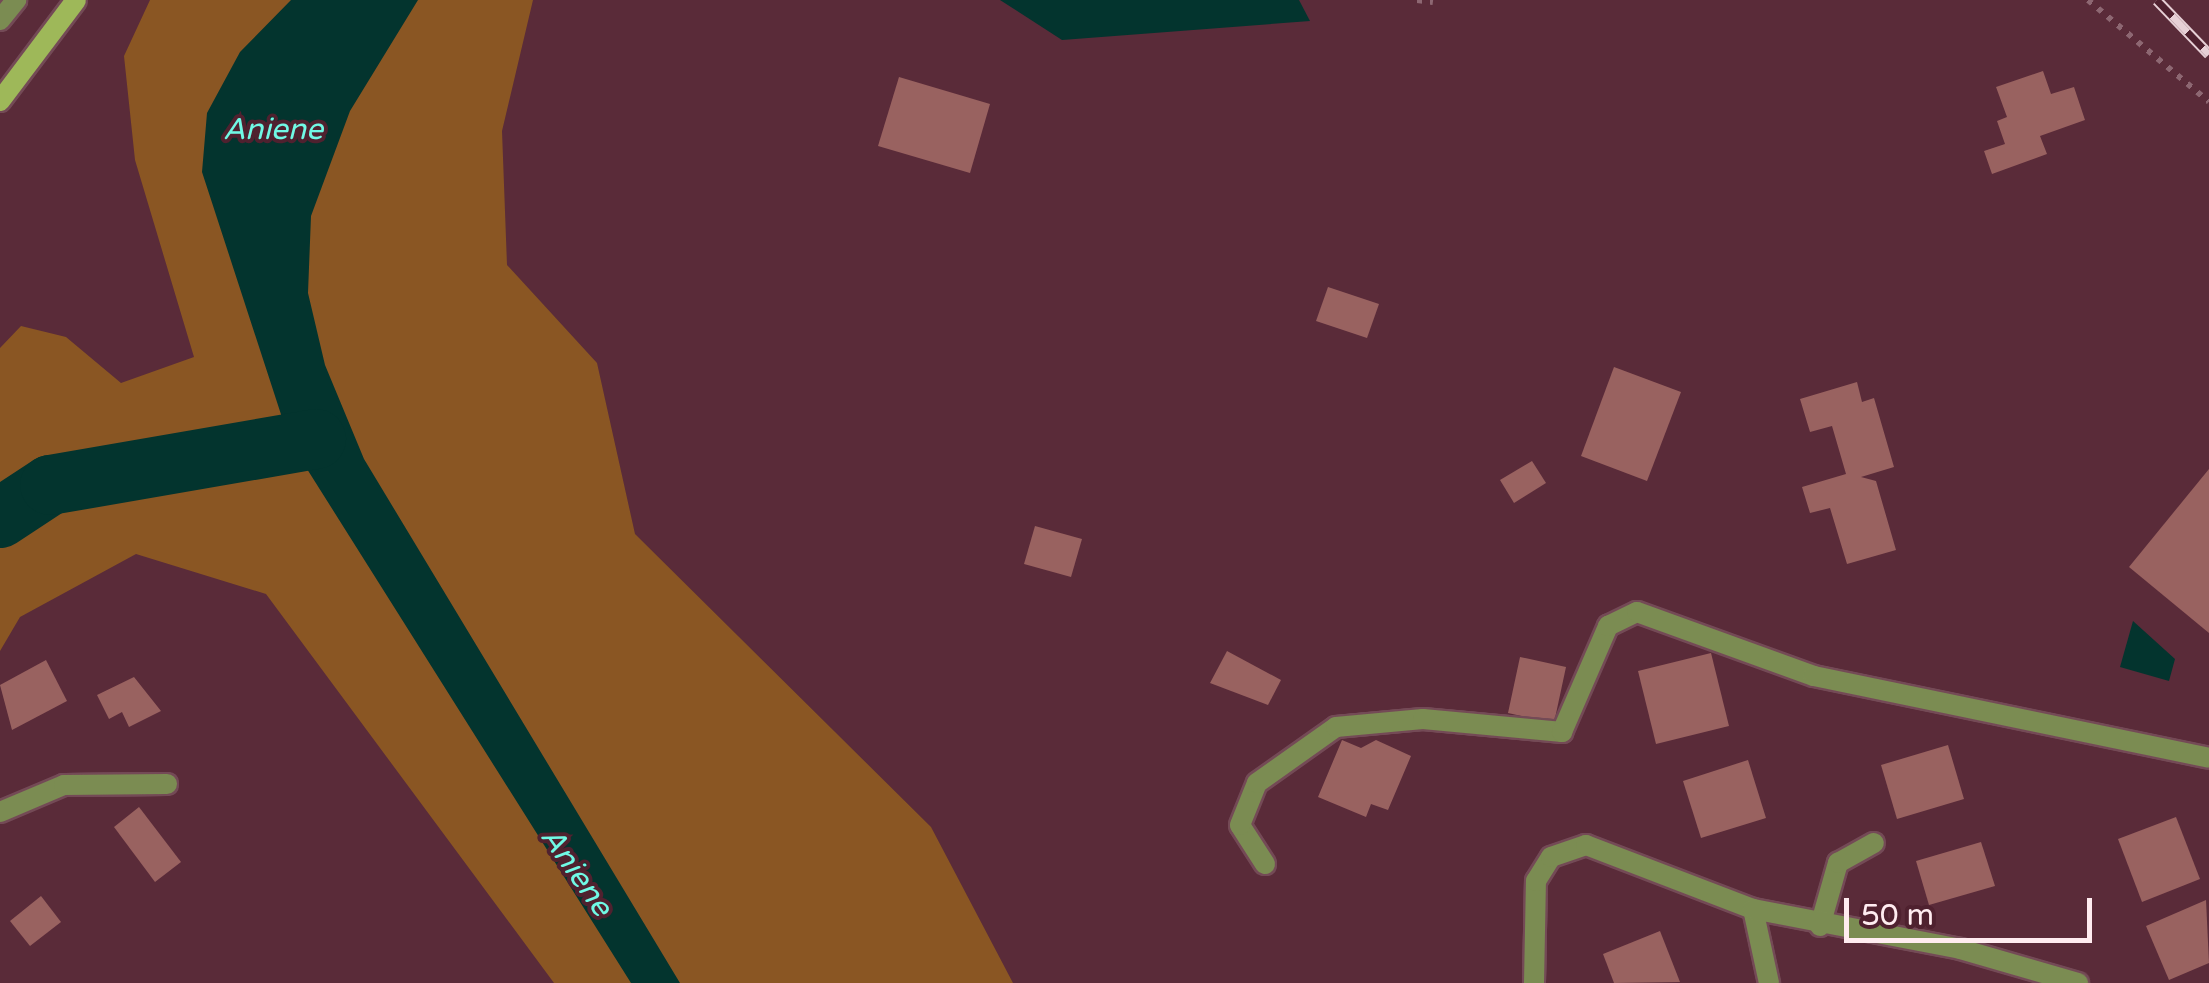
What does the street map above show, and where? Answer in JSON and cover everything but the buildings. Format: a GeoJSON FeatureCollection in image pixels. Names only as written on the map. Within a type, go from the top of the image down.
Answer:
{"type":"FeatureCollection","features":[{"type":"Feature","properties":{"kind":"main road"},"geometry":{"type":"LineString","coordinates":[[0,101],[76,0]]}},
{"type":"Feature","properties":{"kind":"street"},"geometry":{"type":"LineString","coordinates":[[0,20],[16,0]]}},
{"type":"Feature","properties":{"kind":"street"},"geometry":{"type":"LineString","coordinates":[[1265,864],[1240,825],[1257,783],[1336,727],[1424,719],[1562,732],[1608,626],[1637,612],[1814,676],[2209,758]]}},
{"type":"Feature","properties":{"kind":"street"},"geometry":{"type":"LineString","coordinates":[[0,812],[64,785],[167,784]]}},
{"type":"Feature","properties":{"kind":"street"},"geometry":{"type":"LineString","coordinates":[[1820,926],[1838,864],[1874,843]]}},
{"type":"Feature","properties":{"kind":"street"},"geometry":{"type":"LineString","coordinates":[[1534,983],[1532,894],[1546,862],[1569,846],[1596,847],[1753,909],[1820,926],[1960,949],[2078,983]]}},
{"type":"Feature","properties":{"kind":"street"},"geometry":{"type":"LineString","coordinates":[[1753,909],[1769,983]]}},
{"type":"Feature","properties":{"kind":"path"},"geometry":{"type":"LineString","coordinates":[[1417,0],[1433,2]]}},
{"type":"Feature","properties":{"kind":"path"},"geometry":{"type":"LineString","coordinates":[[2088,0],[2209,102]]}},
{"type":"Feature","properties":{"kind":"shaded area"},"geometry":{"type":"Polygon","coordinates":[[[150,0],[533,0],[502,131],[507,265],[597,363],[635,534],[931,827],[1013,983],[554,983],[266,594],[136,554],[20,617],[0,651],[0,348],[21,326],[66,337],[121,383],[194,357],[135,160],[124,56],[150,0]]]}},
{"type":"Feature","properties":{"kind":"water","name":"Aniene"},"geometry":{"type":"Polygon","coordinates":[[[291,0],[418,0],[350,111],[311,216],[308,293],[325,365],[364,459],[680,983],[631,983],[290,442],[202,172],[207,113],[240,52],[291,0]]]}},
{"type":"Feature","properties":{"kind":"water"},"geometry":{"type":"Polygon","coordinates":[[[1000,0],[1299,0],[1310,21],[1062,40],[1000,0]]]}},
{"type":"Feature","properties":{"kind":"water"},"geometry":{"type":"Polygon","coordinates":[[[2133,621],[2175,659],[2169,681],[2120,667],[2133,621]]]}},
{"type":"Feature","properties":{"kind":"waterway"},"geometry":{"type":"LineString","coordinates":[[0,518],[50,485],[316,439]]}},
{"type":"Feature","properties":{"kind":"railway"},"geometry":{"type":"LineString","coordinates":[[2157,0],[2209,54]]}}]}
